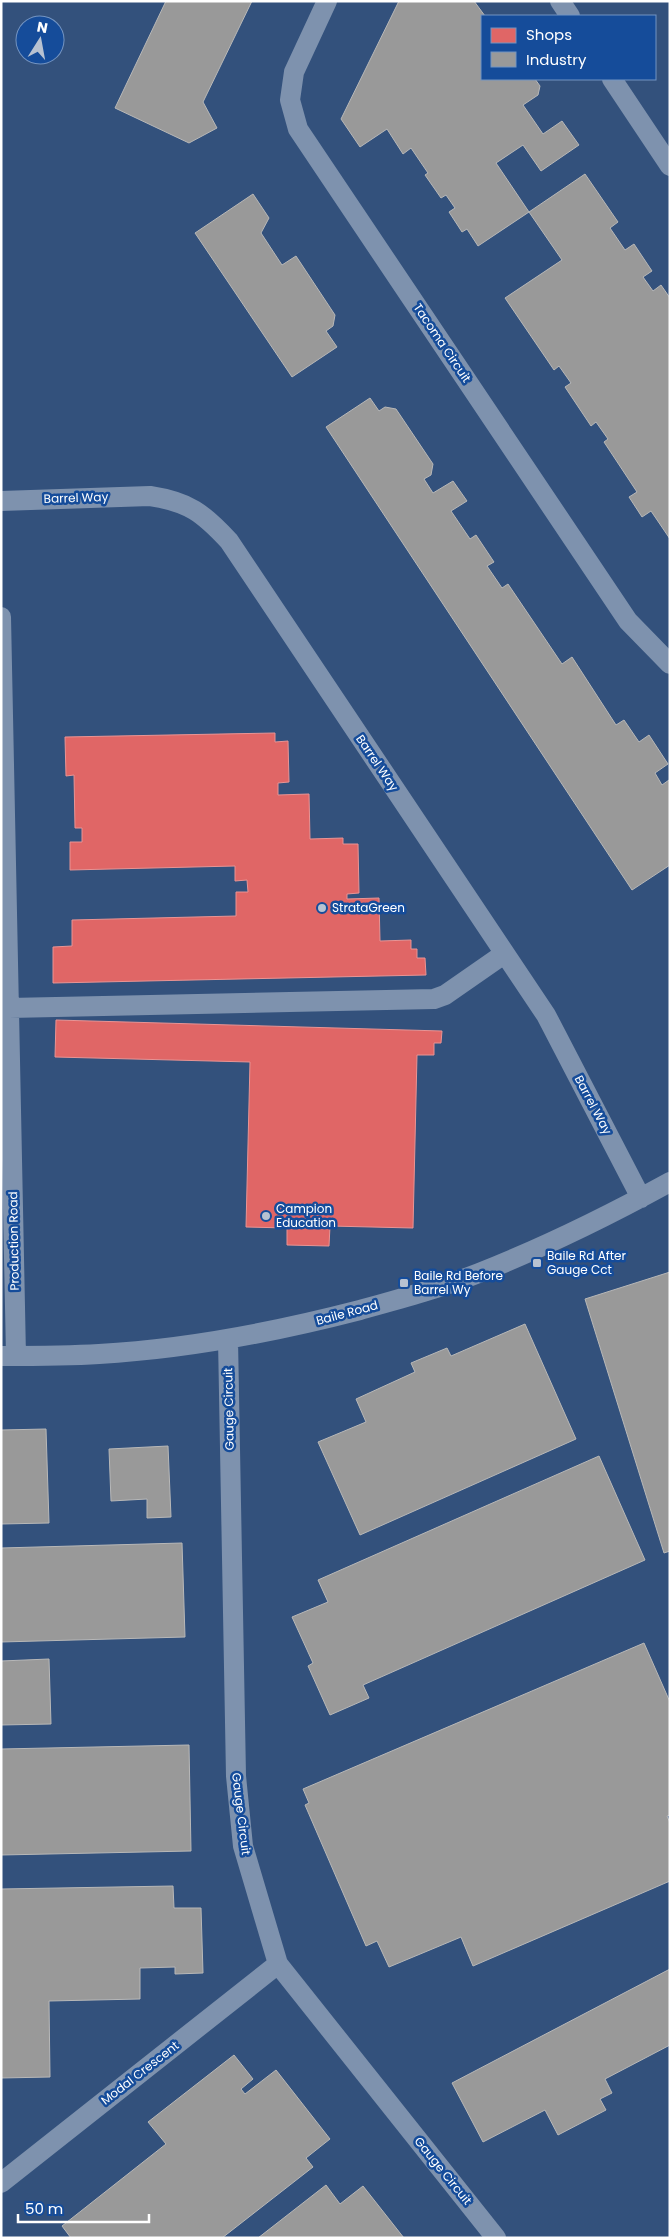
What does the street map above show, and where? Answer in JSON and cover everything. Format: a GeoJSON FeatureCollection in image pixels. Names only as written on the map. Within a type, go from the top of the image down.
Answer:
{"type":"FeatureCollection","features":[{"type":"Feature","properties":{"kind":"street","name":"Tacoma Circuit"},"geometry":{"type":"LineString","coordinates":[[327,1],[294,72],[290,100],[298,129],[628,621],[670,664]]}},
{"type":"Feature","properties":{"kind":"street"},"geometry":{"type":"LineString","coordinates":[[560,1],[569,15]]}},
{"type":"Feature","properties":{"kind":"street"},"geometry":{"type":"LineString","coordinates":[[613,80],[670,166]]}},
{"type":"Feature","properties":{"kind":"street","name":"Barrel Way"},"geometry":{"type":"LineString","coordinates":[[1,501],[150,496],[173,499],[208,519],[229,541],[546,1016],[641,1198]]}},
{"type":"Feature","properties":{"kind":"street","name":"Production Road"},"geometry":{"type":"LineString","coordinates":[[1,617],[9,1008],[9,1356]]}},
{"type":"Feature","properties":{"kind":"street"},"geometry":{"type":"LineString","coordinates":[[9,1008],[434,999],[444,995],[504,954]]}},
{"type":"Feature","properties":{"kind":"street","name":"Baile Road"},"geometry":{"type":"LineString","coordinates":[[9,1356],[99,1354],[228,1339],[321,1320],[394,1301],[477,1274],[558,1240],[670,1182]]}},
{"type":"Feature","properties":{"kind":"street","name":"Gauge Circuit"},"geometry":{"type":"LineString","coordinates":[[228,1339],[236,1776],[243,1846],[278,1964],[496,2238]]}},
{"type":"Feature","properties":{"kind":"street","name":"Modal Crescent"},"geometry":{"type":"LineString","coordinates":[[1,2183],[278,1964]]}},
{"type":"Feature","properties":{"kind":"building: Shops"},"geometry":{"type":"Polygon","coordinates":[[[275,733],[275,742],[288,741],[289,782],[278,783],[278,795],[309,794],[310,839],[343,838],[343,844],[358,844],[359,893],[347,894],[347,899],[379,898],[380,941],[411,940],[411,949],[417,949],[417,958],[425,958],[426,975],[53,983],[53,947],[72,946],[72,920],[236,916],[236,892],[248,892],[247,880],[235,881],[235,866],[70,870],[70,842],[82,842],[82,828],[75,828],[74,775],[66,776],[65,737],[275,733]]]}},
{"type":"Feature","properties":{"kind":"building: Shops"},"geometry":{"type":"Polygon","coordinates":[[[56,1020],[442,1031],[441,1043],[434,1043],[434,1055],[417,1055],[413,1228],[330,1226],[329,1246],[287,1245],[287,1228],[246,1227],[250,1062],[55,1057],[56,1020]]]}},
{"type":"Feature","properties":{"kind":"building: Industry"},"geometry":{"type":"Polygon","coordinates":[[[166,1],[252,1],[203,102],[217,128],[189,143],[115,108],[166,1]]]}},
{"type":"Feature","properties":{"kind":"building: Industry"},"geometry":{"type":"Polygon","coordinates":[[[399,1],[474,1],[484,15],[481,15],[481,80],[536,80],[540,86],[538,95],[523,105],[543,134],[562,121],[579,145],[541,171],[523,145],[496,163],[529,212],[478,246],[467,229],[462,232],[449,212],[455,208],[446,195],[441,198],[425,175],[428,173],[411,148],[403,154],[387,129],[360,147],[341,119],[399,1]]]}},
{"type":"Feature","properties":{"kind":"building: Industry"},"geometry":{"type":"Polygon","coordinates":[[[585,174],[618,222],[610,228],[625,250],[634,244],[652,271],[643,277],[653,291],[661,285],[670,298],[670,539],[651,511],[642,517],[629,497],[637,492],[604,442],[608,439],[596,422],[591,426],[565,387],[571,383],[559,366],[554,370],[505,298],[562,260],[529,212],[585,174]]]}},
{"type":"Feature","properties":{"kind":"building: Industry"},"geometry":{"type":"Polygon","coordinates":[[[253,194],[269,218],[261,233],[282,265],[296,256],[335,315],[333,326],[326,331],[337,347],[292,377],[195,233],[253,194]]]}},
{"type":"Feature","properties":{"kind":"building: Industry"},"geometry":{"type":"Polygon","coordinates":[[[370,398],[379,411],[385,407],[396,409],[433,464],[431,475],[424,479],[433,493],[453,481],[467,501],[451,511],[470,539],[476,535],[494,562],[487,566],[502,588],[508,584],[562,664],[572,657],[616,725],[624,720],[639,742],[649,735],[668,764],[655,773],[662,785],[669,780],[670,782],[670,865],[632,890],[326,427],[370,398]]]}},
{"type":"Feature","properties":{"kind":"building: Industry"},"geometry":{"type":"Polygon","coordinates":[[[670,1272],[670,1551],[664,1553],[585,1299],[670,1272]]]}},
{"type":"Feature","properties":{"kind":"building: Industry"},"geometry":{"type":"Polygon","coordinates":[[[525,1324],[576,1439],[360,1535],[318,1442],[366,1422],[356,1399],[415,1372],[411,1363],[447,1348],[451,1356],[525,1324]]]}},
{"type":"Feature","properties":{"kind":"building: Industry"},"geometry":{"type":"Polygon","coordinates":[[[46,1429],[49,1523],[1,1524],[1,1430],[46,1429]]]}},
{"type":"Feature","properties":{"kind":"building: Industry"},"geometry":{"type":"Polygon","coordinates":[[[168,1446],[171,1517],[147,1518],[147,1499],[111,1501],[109,1449],[168,1446]]]}},
{"type":"Feature","properties":{"kind":"building: Industry"},"geometry":{"type":"Polygon","coordinates":[[[599,1456],[645,1560],[363,1685],[369,1698],[330,1715],[308,1666],[313,1663],[292,1617],[328,1602],[318,1580],[599,1456]]]}},
{"type":"Feature","properties":{"kind":"building: Industry"},"geometry":{"type":"Polygon","coordinates":[[[182,1543],[185,1637],[1,1642],[1,1548],[182,1543]]]}},
{"type":"Feature","properties":{"kind":"building: Industry"},"geometry":{"type":"Polygon","coordinates":[[[644,1643],[670,1702],[670,1815],[667,1816],[670,1823],[670,1881],[473,1966],[461,1937],[389,1967],[377,1941],[366,1946],[305,1805],[309,1803],[303,1789],[644,1643]]]}},
{"type":"Feature","properties":{"kind":"building: Industry"},"geometry":{"type":"Polygon","coordinates":[[[49,1659],[51,1724],[1,1725],[1,1661],[49,1659]]]}},
{"type":"Feature","properties":{"kind":"building: Industry"},"geometry":{"type":"Polygon","coordinates":[[[189,1745],[191,1851],[1,1855],[1,1749],[189,1745]]]}},
{"type":"Feature","properties":{"kind":"building: Industry"},"geometry":{"type":"Polygon","coordinates":[[[173,1886],[174,1908],[201,1908],[203,1973],[175,1974],[175,1967],[140,1968],[140,1999],[49,2001],[50,2077],[1,2078],[1,1889],[173,1886]]]}},
{"type":"Feature","properties":{"kind":"building: Industry"},"geometry":{"type":"Polygon","coordinates":[[[670,1969],[670,2045],[605,2079],[612,2093],[600,2099],[606,2110],[558,2135],[545,2110],[483,2142],[452,2083],[670,1969]]]}},
{"type":"Feature","properties":{"kind":"building: Industry"},"geometry":{"type":"Polygon","coordinates":[[[234,2055],[253,2079],[241,2089],[245,2094],[276,2070],[330,2139],[306,2158],[313,2167],[222,2238],[71,2238],[62,2226],[166,2144],[148,2122],[234,2055]]]}},
{"type":"Feature","properties":{"kind":"building: Industry"},"geometry":{"type":"Polygon","coordinates":[[[326,2185],[340,2204],[363,2186],[404,2238],[258,2238],[326,2185]]]}},
{"type":"Feature","properties":{"kind":"place","name":"StrataGreen"},"geometry":{"type":"Point","coordinates":[322,908]}},
{"type":"Feature","properties":{"kind":"place","name":"Campion Education"},"geometry":{"type":"Point","coordinates":[266,1216]}},
{"type":"Feature","properties":{"kind":"place","name":"Baile Rd After Gauge Cct"},"geometry":{"type":"Point","coordinates":[537,1263]}},
{"type":"Feature","properties":{"kind":"place","name":"Baile Rd Before Barrel Wy"},"geometry":{"type":"Point","coordinates":[404,1283]}}]}
